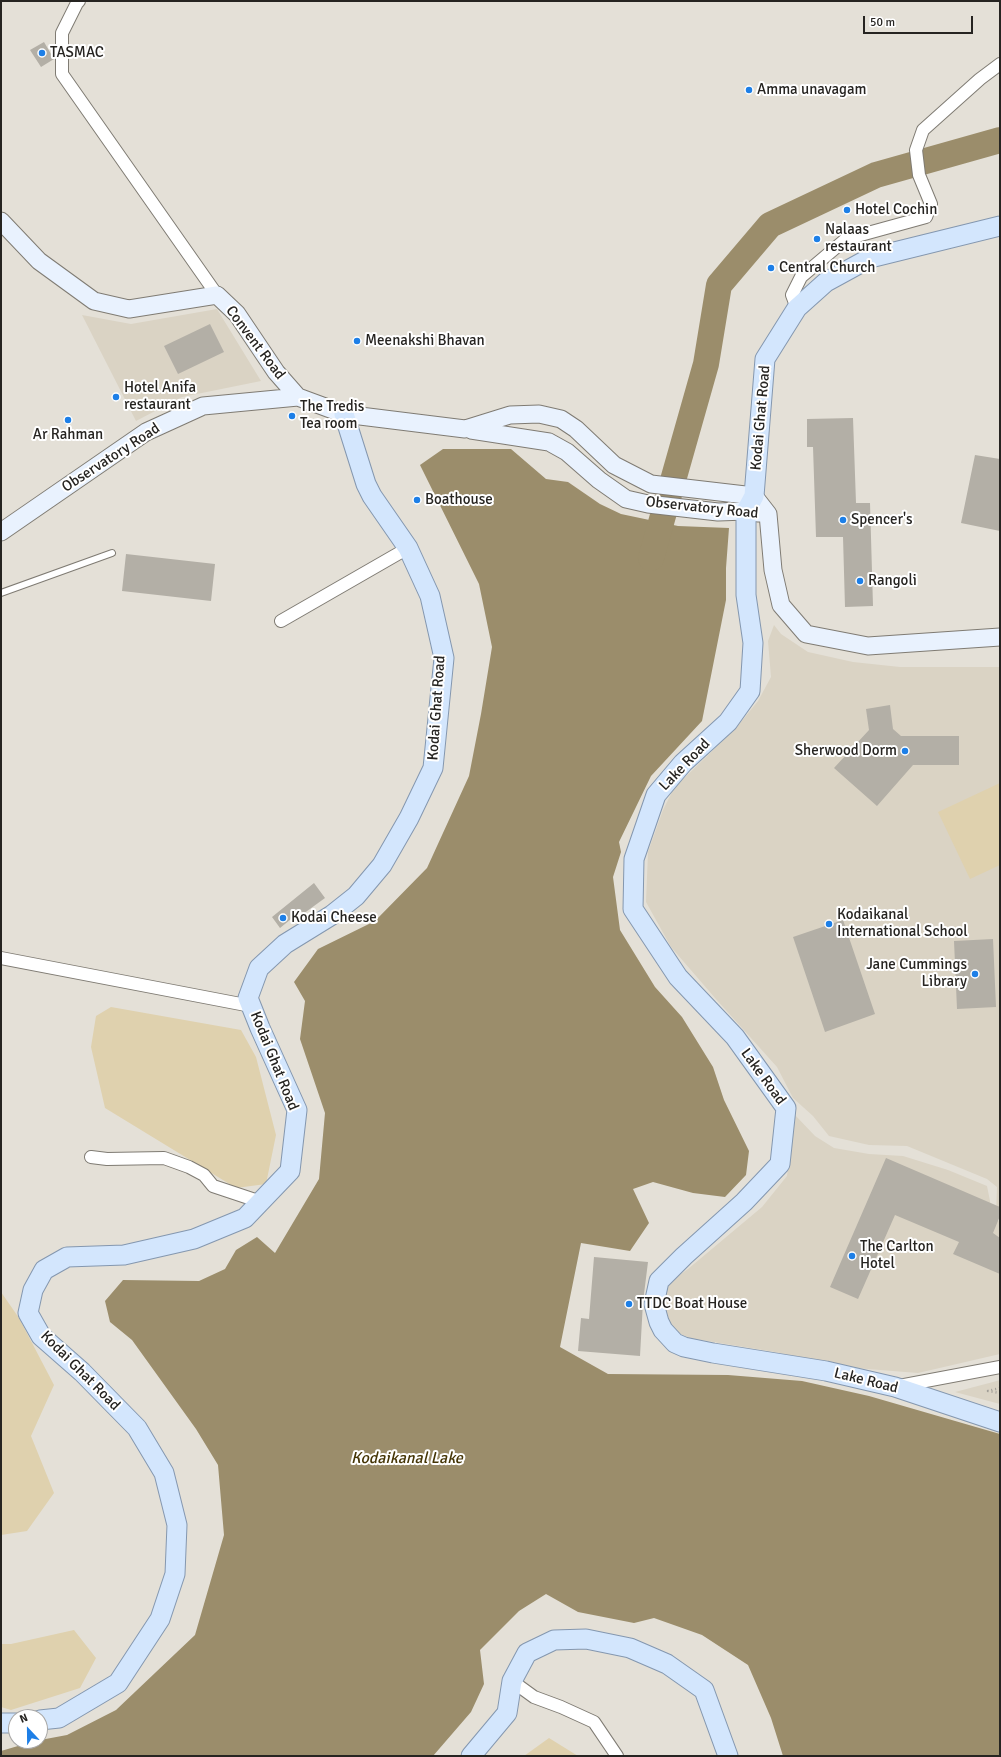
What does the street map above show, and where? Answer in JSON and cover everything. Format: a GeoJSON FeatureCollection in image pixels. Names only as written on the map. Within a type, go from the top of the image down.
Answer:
{"type":"FeatureCollection","features":[{"type":"Feature","properties":{"kind":"main road","name":"Convent Road"},"geometry":{"type":"LineString","coordinates":[[1,221],[39,261],[94,301],[129,309],[217,295],[237,314],[276,372],[298,397]]}},
{"type":"Feature","properties":{"kind":"main road","name":"Kodai Ghat Road"},"geometry":{"type":"LineString","coordinates":[[750,504],[765,359],[797,308],[826,282],[870,258],[1000,226]]}},
{"type":"Feature","properties":{"kind":"main road","name":"Observatory Road"},"geometry":{"type":"LineString","coordinates":[[1,532],[146,432],[203,406],[298,397],[344,414],[465,429],[549,442],[567,452],[599,480],[626,499],[648,504],[718,512],[750,504]]}},
{"type":"Feature","properties":{"kind":"main road","name":"Kodai Ghat Road"},"geometry":{"type":"LineString","coordinates":[[48,1719],[59,1718],[118,1683],[160,1619],[175,1574],[177,1525],[164,1473],[137,1428],[82,1372],[41,1336],[28,1313],[33,1290],[44,1270],[66,1257],[124,1254],[194,1239],[245,1218],[290,1171],[297,1110],[248,998],[259,968],[285,944],[332,915],[356,896],[382,865],[409,818],[433,768],[444,658],[430,596],[408,548],[372,496],[366,484],[344,414]]}},
{"type":"Feature","properties":{"kind":"main road","name":"Observatory Road"},"geometry":{"type":"LineString","coordinates":[[465,429],[510,415],[539,414],[561,419],[576,429],[614,466],[651,484],[719,492],[750,504],[768,514],[772,570],[781,605],[806,634],[868,646],[1000,637]]}},
{"type":"Feature","properties":{"kind":"main road","name":"Lake Road"},"geometry":{"type":"LineString","coordinates":[[750,504],[746,595],[753,643],[750,691],[728,722],[683,763],[656,795],[634,859],[633,908],[678,976],[735,1037],[786,1108],[780,1164],[744,1202],[684,1256],[659,1282],[654,1304],[662,1330],[675,1343],[684,1347],[826,1371],[895,1387],[1000,1422]]}},
{"type":"Feature","properties":{"kind":"main road"},"geometry":{"type":"LineString","coordinates":[[471,1756],[507,1713],[512,1681],[527,1653],[554,1640],[586,1639],[630,1648],[667,1664],[704,1690],[728,1756]]}},
{"type":"Feature","properties":{"kind":"street"},"geometry":{"type":"LineString","coordinates":[[80,1],[77,3],[62,34],[62,74],[217,295]]}},
{"type":"Feature","properties":{"kind":"street"},"geometry":{"type":"LineString","coordinates":[[797,308],[792,295],[801,277],[846,239],[926,217],[931,204],[919,175],[916,150],[923,130],[980,79],[1000,64]]}},
{"type":"Feature","properties":{"kind":"street"},"geometry":{"type":"LineString","coordinates":[[281,621],[408,548]]}},
{"type":"Feature","properties":{"kind":"street"},"geometry":{"type":"LineString","coordinates":[[1,958],[251,1006]]}},
{"type":"Feature","properties":{"kind":"street"},"geometry":{"type":"LineString","coordinates":[[91,1157],[107,1159],[164,1158],[189,1167],[204,1175],[213,1186],[261,1202]]}},
{"type":"Feature","properties":{"kind":"street"},"geometry":{"type":"LineString","coordinates":[[895,1387],[1000,1367]]}},
{"type":"Feature","properties":{"kind":"street"},"geometry":{"type":"LineString","coordinates":[[512,1681],[534,1697],[561,1706],[594,1722],[617,1756]]}},
{"type":"Feature","properties":{"kind":"lane"},"geometry":{"type":"LineString","coordinates":[[1,593],[112,553]]}},
{"type":"Feature","properties":{"kind":"path"},"geometry":{"type":"LineString","coordinates":[[1000,1388],[988,1391],[1000,1393]]}},
{"type":"Feature","properties":{"kind":"shaded area"},"geometry":{"type":"Polygon","coordinates":[[[217,309],[261,381],[182,397],[136,421],[82,315],[131,324],[217,309]]]}},
{"type":"Feature","properties":{"kind":"shaded area","name":"Kodaikanal International School"},"geometry":{"type":"Polygon","coordinates":[[[774,625],[781,634],[808,652],[853,662],[900,667],[1000,667],[1000,1218],[996,1215],[997,1187],[987,1179],[907,1146],[869,1145],[829,1136],[813,1116],[793,1098],[777,1067],[671,947],[646,902],[648,852],[663,810],[674,788],[736,728],[758,701],[771,677],[768,641],[774,625]]]}},
{"type":"Feature","properties":{"kind":"shaded area"},"geometry":{"type":"Polygon","coordinates":[[[1000,783],[1000,865],[970,879],[938,812],[1000,783]]]}},
{"type":"Feature","properties":{"kind":"shaded area"},"geometry":{"type":"Polygon","coordinates":[[[111,1007],[241,1030],[256,1057],[276,1135],[266,1184],[236,1188],[105,1108],[91,1047],[96,1016],[111,1007]]]}},
{"type":"Feature","properties":{"kind":"shaded area","name":"The Carlton Hotel"},"geometry":{"type":"Polygon","coordinates":[[[795,1115],[815,1136],[834,1148],[869,1154],[903,1156],[948,1170],[987,1186],[993,1216],[1000,1222],[1000,1354],[918,1373],[855,1368],[775,1352],[689,1338],[669,1328],[665,1309],[667,1284],[688,1269],[762,1207],[787,1176],[795,1115]]]}},
{"type":"Feature","properties":{"kind":"shaded area"},"geometry":{"type":"Polygon","coordinates":[[[1,1292],[19,1318],[54,1385],[31,1436],[54,1493],[27,1531],[1,1535],[1,1292]]]}},
{"type":"Feature","properties":{"kind":"shaded area"},"geometry":{"type":"Polygon","coordinates":[[[1000,1380],[1000,1404],[955,1392],[993,1382],[1000,1380]]]}},
{"type":"Feature","properties":{"kind":"shaded area"},"geometry":{"type":"Polygon","coordinates":[[[74,1630],[96,1658],[80,1688],[14,1709],[8,1709],[1,1707],[1,1644],[11,1644],[74,1630]]]}},
{"type":"Feature","properties":{"kind":"shaded area"},"geometry":{"type":"Polygon","coordinates":[[[549,1738],[578,1756],[524,1756],[549,1738]]]}},
{"type":"Feature","properties":{"kind":"water","name":"Kodaikanal Lake"},"geometry":{"type":"Polygon","coordinates":[[[443,449],[511,449],[546,479],[568,482],[600,504],[621,514],[678,526],[729,528],[726,568],[726,600],[702,721],[651,776],[619,842],[621,852],[613,877],[620,930],[655,987],[682,1017],[713,1067],[724,1100],[749,1151],[746,1175],[725,1197],[693,1193],[653,1182],[633,1189],[649,1223],[630,1251],[581,1243],[560,1347],[608,1374],[728,1375],[802,1381],[869,1396],[1000,1434],[1000,1756],[783,1756],[771,1718],[748,1665],[702,1635],[654,1618],[634,1623],[578,1612],[546,1594],[519,1611],[480,1650],[484,1684],[471,1712],[433,1756],[1,1756],[1,1751],[8,1749],[48,1749],[48,1739],[67,1735],[116,1710],[195,1635],[224,1535],[218,1465],[196,1429],[132,1340],[110,1322],[105,1301],[123,1280],[199,1281],[225,1269],[236,1250],[257,1237],[275,1253],[319,1179],[325,1113],[300,1039],[305,1001],[294,982],[318,949],[375,921],[427,868],[469,776],[492,647],[479,584],[420,465],[443,449]]]}},
{"type":"Feature","properties":{"kind":"building"},"geometry":{"type":"Polygon","coordinates":[[[44,42],[54,59],[41,67],[30,50],[44,42]]]}},
{"type":"Feature","properties":{"kind":"building"},"geometry":{"type":"Polygon","coordinates":[[[210,324],[224,352],[178,374],[164,346],[210,324]]]}},
{"type":"Feature","properties":{"kind":"building","name":"Spencer's"},"geometry":{"type":"Polygon","coordinates":[[[853,418],[856,503],[870,503],[873,606],[845,607],[843,537],[816,537],[813,447],[807,447],[807,419],[853,418]]]}},
{"type":"Feature","properties":{"kind":"building"},"geometry":{"type":"Polygon","coordinates":[[[975,455],[1000,459],[1000,531],[961,523],[975,455]]]}},
{"type":"Feature","properties":{"kind":"building"},"geometry":{"type":"Polygon","coordinates":[[[126,554],[215,564],[211,601],[122,591],[126,554]]]}},
{"type":"Feature","properties":{"kind":"building","name":"Sherwood Dorm"},"geometry":{"type":"Polygon","coordinates":[[[890,705],[893,729],[901,736],[959,736],[959,765],[913,765],[877,806],[834,768],[869,730],[866,709],[890,705]]]}},
{"type":"Feature","properties":{"kind":"building"},"geometry":{"type":"Polygon","coordinates":[[[314,883],[325,898],[303,914],[301,911],[280,928],[272,917],[314,883]]]}},
{"type":"Feature","properties":{"kind":"building"},"geometry":{"type":"Polygon","coordinates":[[[843,920],[875,1014],[825,1032],[793,937],[843,920]]]}},
{"type":"Feature","properties":{"kind":"building","name":"Jane Cummings Library"},"geometry":{"type":"Polygon","coordinates":[[[993,939],[996,1007],[957,1009],[954,941],[993,939]]]}},
{"type":"Feature","properties":{"kind":"building"},"geometry":{"type":"Polygon","coordinates":[[[886,1158],[1000,1207],[1000,1216],[993,1233],[1000,1238],[1000,1274],[953,1254],[959,1242],[895,1215],[858,1299],[830,1287],[886,1158]]]}},
{"type":"Feature","properties":{"kind":"building"},"geometry":{"type":"Polygon","coordinates":[[[594,1257],[648,1262],[643,1302],[640,1356],[578,1351],[581,1318],[589,1319],[594,1257]]]}},
{"type":"Feature","properties":{"kind":"waterway"},"geometry":{"type":"LineString","coordinates":[[651,558],[706,364],[719,285],[770,225],[876,175],[1000,140]]}},
{"type":"Feature","properties":{"kind":"place","name":"TASMAC"},"geometry":{"type":"Point","coordinates":[42,53]}},
{"type":"Feature","properties":{"kind":"place","name":"Amma unavagam"},"geometry":{"type":"Point","coordinates":[749,90]}},
{"type":"Feature","properties":{"kind":"place","name":"Hotel Cochin"},"geometry":{"type":"Point","coordinates":[847,210]}},
{"type":"Feature","properties":{"kind":"place","name":"Nalaas restaurant"},"geometry":{"type":"Point","coordinates":[817,239]}},
{"type":"Feature","properties":{"kind":"place","name":"Central Church"},"geometry":{"type":"Point","coordinates":[771,268]}},
{"type":"Feature","properties":{"kind":"place","name":"Meenakshi Bhavan"},"geometry":{"type":"Point","coordinates":[357,341]}},
{"type":"Feature","properties":{"kind":"place","name":"Hotel Anifa restaurant"},"geometry":{"type":"Point","coordinates":[116,397]}},
{"type":"Feature","properties":{"kind":"place","name":"The Tredis Tea room"},"geometry":{"type":"Point","coordinates":[292,416]}},
{"type":"Feature","properties":{"kind":"place","name":"Ar Rahman"},"geometry":{"type":"Point","coordinates":[68,420]}},
{"type":"Feature","properties":{"kind":"place","name":"Boathouse"},"geometry":{"type":"Point","coordinates":[417,500]}},
{"type":"Feature","properties":{"kind":"place","name":"Spencer's"},"geometry":{"type":"Point","coordinates":[843,520]}},
{"type":"Feature","properties":{"kind":"place","name":"Rangoli"},"geometry":{"type":"Point","coordinates":[860,581]}},
{"type":"Feature","properties":{"kind":"place","name":"Sherwood Dorm"},"geometry":{"type":"Point","coordinates":[905,751]}},
{"type":"Feature","properties":{"kind":"place","name":"Kodai Cheese"},"geometry":{"type":"Point","coordinates":[283,918]}},
{"type":"Feature","properties":{"kind":"place","name":"Kodaikanal International School"},"geometry":{"type":"Point","coordinates":[829,924]}},
{"type":"Feature","properties":{"kind":"place","name":"Jane Cummings Library"},"geometry":{"type":"Point","coordinates":[975,974]}},
{"type":"Feature","properties":{"kind":"place","name":"The Carlton Hotel"},"geometry":{"type":"Point","coordinates":[852,1256]}},
{"type":"Feature","properties":{"kind":"place","name":"TTDC Boat House"},"geometry":{"type":"Point","coordinates":[629,1304]}}]}
